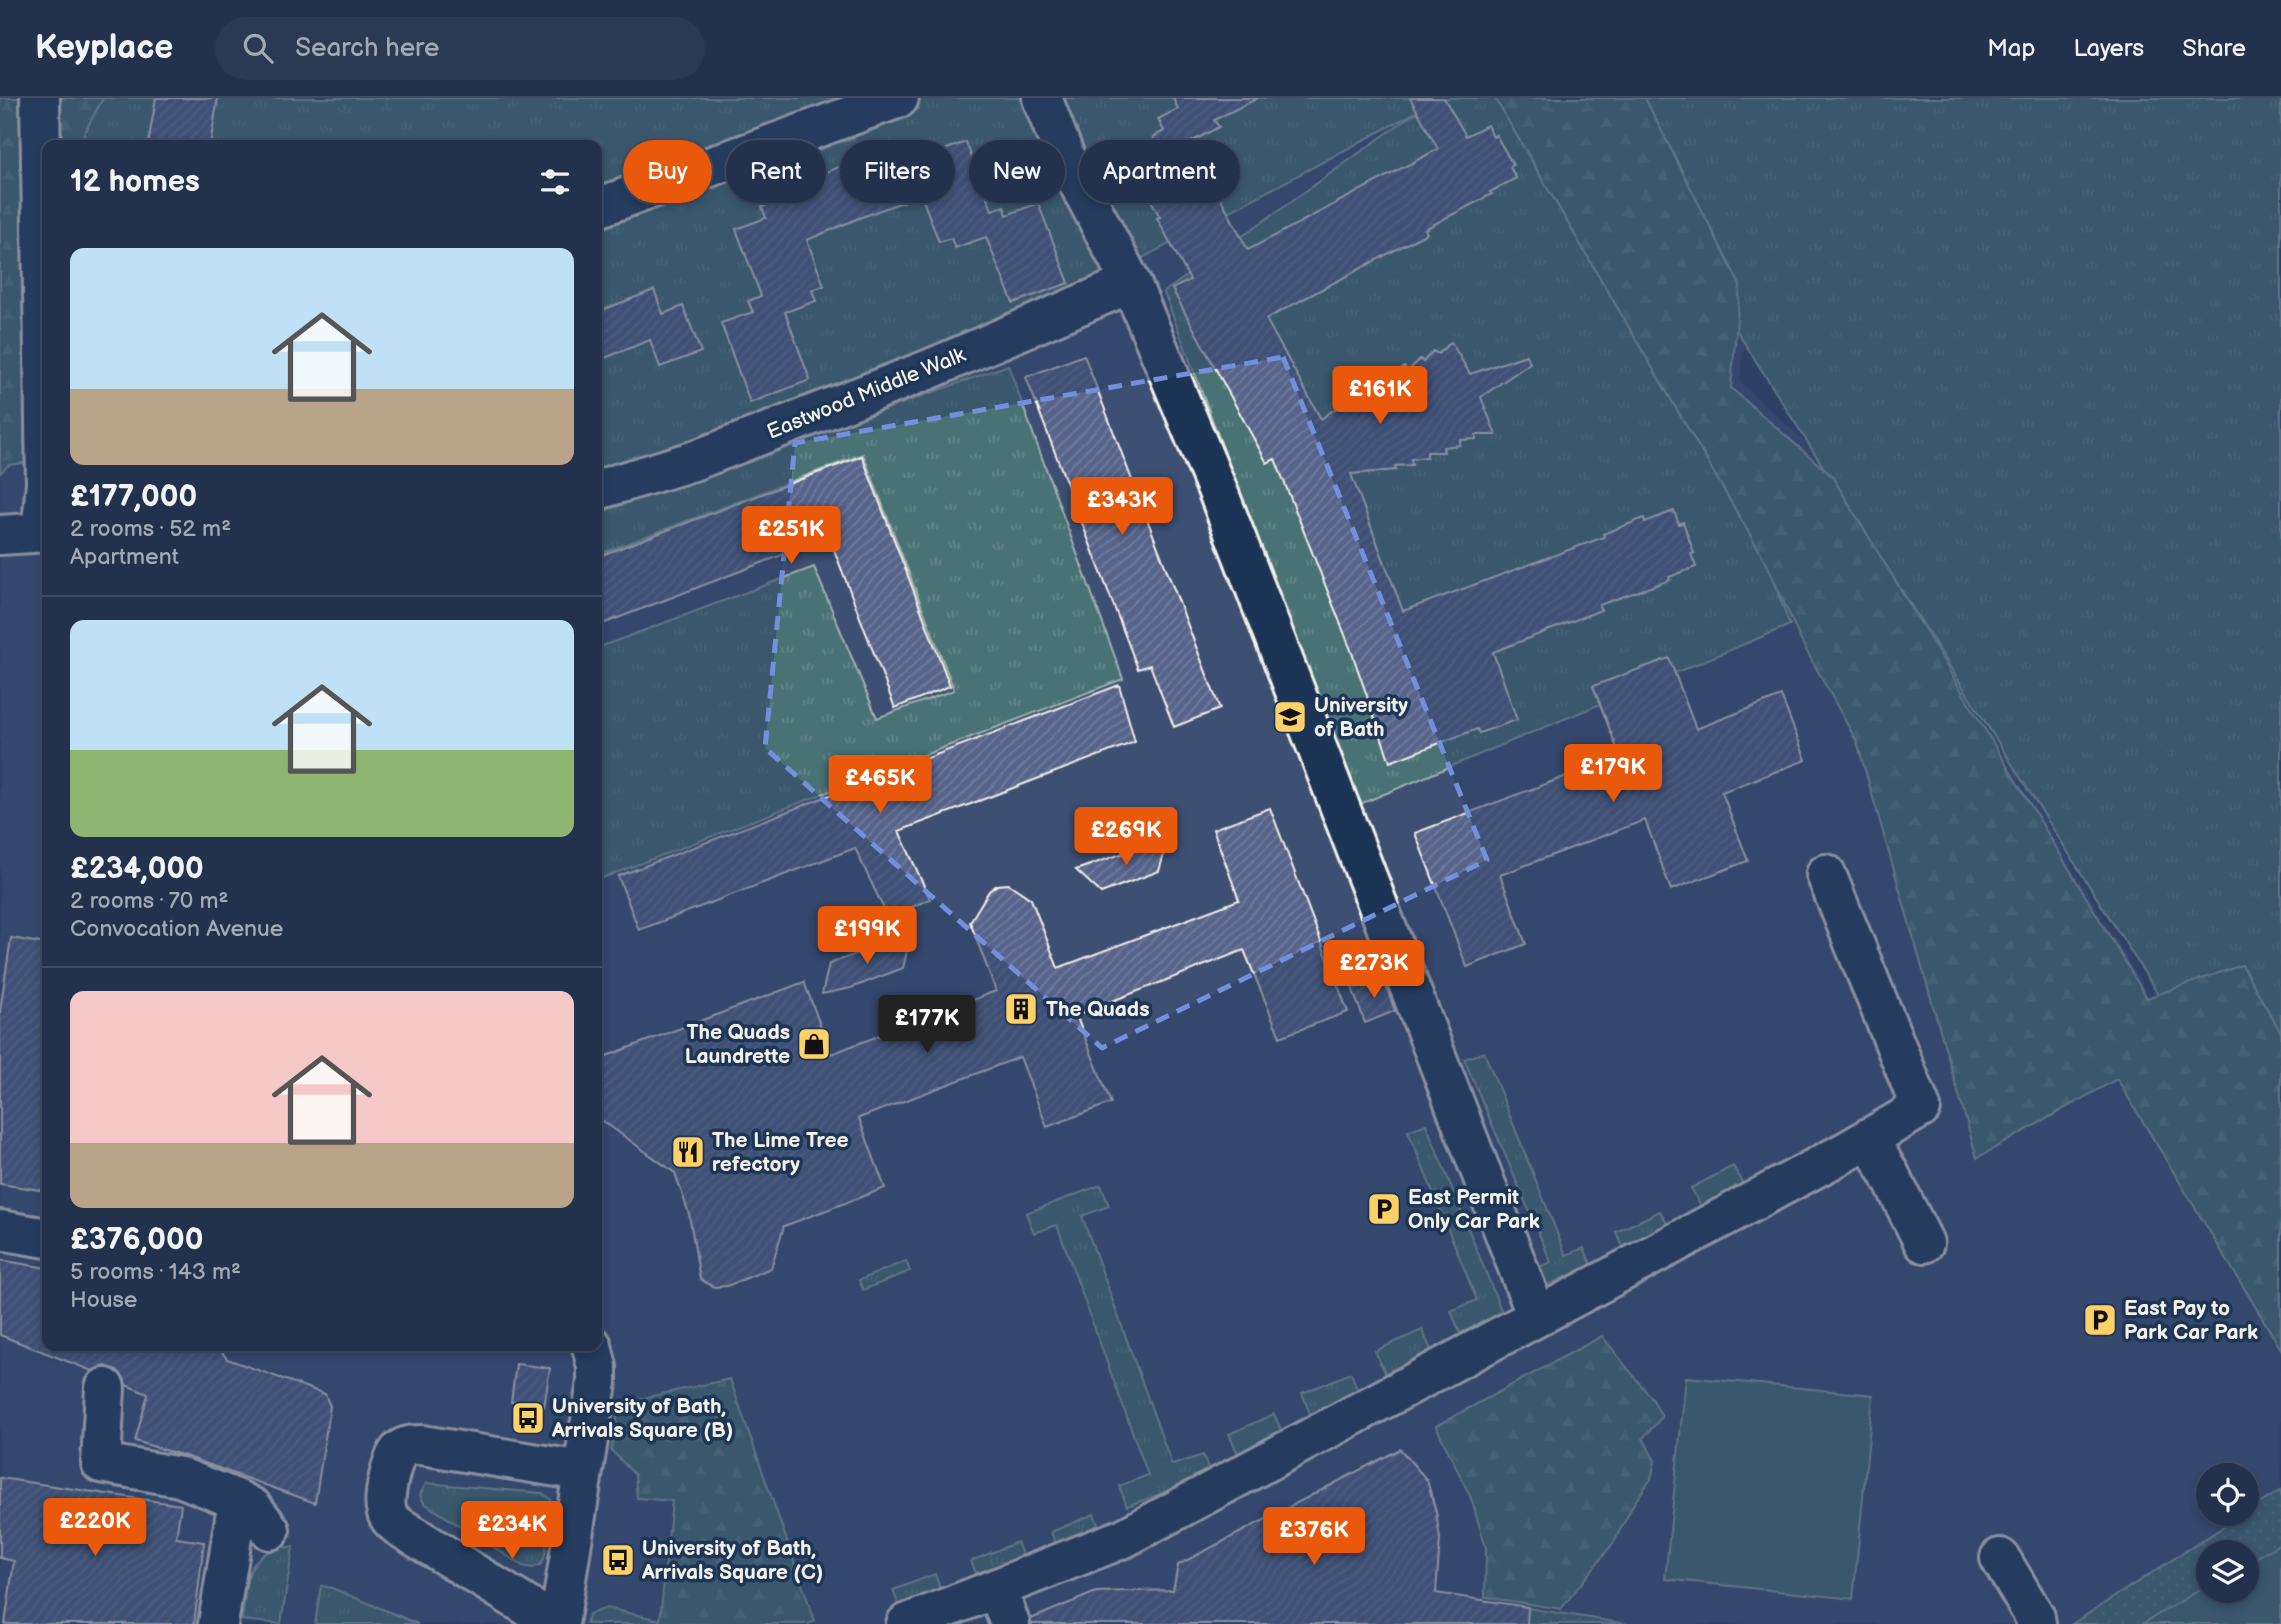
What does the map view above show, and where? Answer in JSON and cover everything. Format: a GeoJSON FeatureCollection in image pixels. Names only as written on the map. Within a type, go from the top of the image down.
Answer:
{"type":"FeatureCollection","features":[{"type":"Feature","properties":{"kind":"street"},"geometry":{"type":"LineString","coordinates":[[40,98],[42,227]]}},
{"type":"Feature","properties":{"kind":"street"},"geometry":{"type":"LineString","coordinates":[[602,206],[899,98]]}},
{"type":"Feature","properties":{"kind":"street"},"geometry":{"type":"LineString","coordinates":[[1042,98],[1065,157],[1131,284],[1219,494],[1537,1317]]}},
{"type":"Feature","properties":{"kind":"street","name":"Eastwood Middle Walk"},"geometry":{"type":"LineString","coordinates":[[602,489],[693,461],[924,372],[1131,284]]}},
{"type":"Feature","properties":{"kind":"street"},"geometry":{"type":"LineString","coordinates":[[0,535],[42,532]]}},
{"type":"Feature","properties":{"kind":"street"},"geometry":{"type":"LineString","coordinates":[[906,1624],[1003,1607],[1124,1538],[1921,1108],[1826,874]]}},
{"type":"Feature","properties":{"kind":"street"},"geometry":{"type":"LineString","coordinates":[[1868,1138],[1924,1243]]}},
{"type":"Feature","properties":{"kind":"street"},"geometry":{"type":"LineString","coordinates":[[0,1230],[42,1237]]}},
{"type":"Feature","properties":{"kind":"street"},"geometry":{"type":"LineString","coordinates":[[559,1624],[597,1382],[593,1351]]}},
{"type":"Feature","properties":{"kind":"street"},"geometry":{"type":"LineString","coordinates":[[105,1388],[101,1463],[180,1477],[253,1508],[270,1530]]}},
{"type":"Feature","properties":{"kind":"street"},"geometry":{"type":"LineString","coordinates":[[547,1624],[536,1611],[398,1526],[390,1518],[385,1497],[395,1455],[410,1446],[422,1445],[582,1471]]}},
{"type":"Feature","properties":{"kind":"street"},"geometry":{"type":"LineString","coordinates":[[218,1624],[238,1500]]}},
{"type":"Feature","properties":{"kind":"street"},"geometry":{"type":"LineString","coordinates":[[2000,1558],[2035,1617],[2036,1624]]}},
{"type":"Feature","properties":{"kind":"highlighted area"},"geometry":{"type":"Polygon","coordinates":[[[1283,357],[1487,860],[1102,1048],[765,748],[795,443],[1283,357]]]}},
{"type":"Feature","properties":{"kind":"shaded area","name":"University of Bath"},"geometry":{"type":"Polygon","coordinates":[[[0,98],[1654,98],[1750,285],[1740,382],[1839,473],[2148,993],[2244,961],[2281,1025],[2281,1624],[0,1624],[0,98]]]}},
{"type":"Feature","properties":{"kind":"green space"},"geometry":{"type":"Polygon","coordinates":[[[0,98],[103,98],[83,140],[42,140],[42,321],[38,461],[9,465],[0,473],[0,98]]]}},
{"type":"Feature","properties":{"kind":"green space"},"geometry":{"type":"Polygon","coordinates":[[[103,98],[1495,98],[1766,562],[1790,625],[1358,805],[1164,292],[1418,111],[1092,285],[658,453],[602,471],[602,140],[83,140],[103,98]]]}},
{"type":"Feature","properties":{"kind":"green space"},"geometry":{"type":"Polygon","coordinates":[[[1495,98],[1645,98],[1740,285],[1731,388],[1832,476],[2147,998],[2242,965],[2281,1033],[2281,1349],[2117,1079],[1977,1158],[1857,742],[1800,639],[1766,562],[1495,98]]]}},
{"type":"Feature","properties":{"kind":"green space"},"geometry":{"type":"Polygon","coordinates":[[[1589,98],[2281,98],[2281,1188],[1589,98]]]}},
{"type":"Feature","properties":{"kind":"green space"},"geometry":{"type":"Polygon","coordinates":[[[1008,365],[1123,679],[602,878],[602,646],[814,567],[877,718],[954,690],[863,454],[602,553],[602,512],[1008,365]]]}},
{"type":"Feature","properties":{"kind":"green space"},"geometry":{"type":"Polygon","coordinates":[[[1484,1052],[1566,1255],[1584,1248],[1592,1266],[1547,1285],[1540,1267],[1551,1262],[1464,1059],[1484,1052]]]}},
{"type":"Feature","properties":{"kind":"green space"},"geometry":{"type":"Polygon","coordinates":[[[1426,1124],[1503,1315],[1460,1333],[1451,1311],[1477,1300],[1408,1131],[1426,1124]]]}},
{"type":"Feature","properties":{"kind":"green space"},"geometry":{"type":"Polygon","coordinates":[[[1733,1166],[1743,1184],[1701,1206],[1691,1188],[1733,1166]]]}},
{"type":"Feature","properties":{"kind":"green space"},"geometry":{"type":"Polygon","coordinates":[[[1101,1185],[1109,1206],[1082,1216],[1172,1465],[1203,1455],[1211,1476],[1127,1506],[1119,1486],[1148,1475],[1057,1225],[1034,1233],[1026,1213],[1101,1185]]]}},
{"type":"Feature","properties":{"kind":"green space"},"geometry":{"type":"Polygon","coordinates":[[[1660,1211],[1668,1225],[1623,1247],[1616,1232],[1660,1211]]]}},
{"type":"Feature","properties":{"kind":"green space"},"geometry":{"type":"Polygon","coordinates":[[[906,1261],[910,1271],[863,1290],[859,1280],[906,1261]]]}},
{"type":"Feature","properties":{"kind":"green space"},"geometry":{"type":"Polygon","coordinates":[[[1422,1330],[1432,1352],[1385,1373],[1375,1351],[1422,1330]]]}},
{"type":"Feature","properties":{"kind":"green space"},"geometry":{"type":"Polygon","coordinates":[[[1602,1336],[1653,1400],[1662,1417],[1643,1438],[1655,1461],[1651,1479],[1634,1503],[1614,1542],[1561,1609],[1485,1597],[1486,1548],[1471,1498],[1436,1426],[1602,1336]]]}},
{"type":"Feature","properties":{"kind":"green space"},"geometry":{"type":"Polygon","coordinates":[[[1351,1373],[1359,1394],[1310,1414],[1302,1393],[1351,1373]]]}},
{"type":"Feature","properties":{"kind":"green space"},"geometry":{"type":"Polygon","coordinates":[[[1686,1377],[1873,1395],[1853,1599],[1665,1579],[1686,1377]]]}},
{"type":"Feature","properties":{"kind":"green space"},"geometry":{"type":"Polygon","coordinates":[[[730,1379],[815,1621],[808,1624],[586,1624],[589,1614],[607,1608],[660,1620],[672,1501],[637,1498],[635,1475],[611,1450],[620,1403],[730,1379]]]}},
{"type":"Feature","properties":{"kind":"green space"},"geometry":{"type":"Polygon","coordinates":[[[1274,1414],[1284,1436],[1239,1456],[1229,1434],[1274,1414]]]}},
{"type":"Feature","properties":{"kind":"green space"},"geometry":{"type":"Polygon","coordinates":[[[426,1483],[542,1493],[550,1499],[554,1508],[544,1559],[540,1565],[533,1568],[523,1566],[424,1503],[420,1495],[426,1483]]]}},
{"type":"Feature","properties":{"kind":"green space"},"geometry":{"type":"Polygon","coordinates":[[[2281,1490],[2281,1624],[2072,1624],[2196,1544],[2196,1603],[2259,1603],[2259,1540],[2203,1540],[2225,1526],[2259,1526],[2259,1504],[2281,1490]]]}},
{"type":"Feature","properties":{"kind":"green space"},"geometry":{"type":"Polygon","coordinates":[[[1094,1514],[1099,1527],[1056,1545],[1051,1532],[1094,1514]]]}},
{"type":"Feature","properties":{"kind":"green space"},"geometry":{"type":"Polygon","coordinates":[[[1017,1542],[1023,1557],[977,1576],[971,1561],[1017,1542]]]}},
{"type":"Feature","properties":{"kind":"green space"},"geometry":{"type":"Polygon","coordinates":[[[2281,1543],[2281,1624],[2142,1624],[2196,1592],[2196,1603],[2259,1603],[2259,1556],[2281,1543]]]}},
{"type":"Feature","properties":{"kind":"green space"},"geometry":{"type":"Polygon","coordinates":[[[281,1547],[293,1547],[281,1624],[242,1620],[246,1585],[253,1566],[259,1558],[281,1547]]]}},
{"type":"Feature","properties":{"kind":"green space"},"geometry":{"type":"Polygon","coordinates":[[[935,1574],[941,1591],[899,1606],[893,1590],[935,1574]]]}},
{"type":"Feature","properties":{"kind":"green space"},"geometry":{"type":"Polygon","coordinates":[[[321,1586],[332,1588],[418,1624],[315,1624],[321,1586]]]}},
{"type":"Feature","properties":{"kind":"green space"},"geometry":{"type":"Polygon","coordinates":[[[1489,1602],[1627,1624],[1485,1624],[1489,1602]]]}},
{"type":"Feature","properties":{"kind":"building"},"geometry":{"type":"Polygon","coordinates":[[[156,98],[218,98],[211,140],[149,140],[156,98]]]}},
{"type":"Feature","properties":{"kind":"building"},"geometry":{"type":"Polygon","coordinates":[[[1173,98],[1258,98],[1214,120],[1219,127],[1195,140],[1154,140],[1153,137],[1164,131],[1158,119],[1178,109],[1173,98]]]}},
{"type":"Feature","properties":{"kind":"building"},"geometry":{"type":"Polygon","coordinates":[[[1410,98],[1444,98],[1466,136],[1487,125],[1513,165],[1510,167],[1516,178],[1490,192],[1492,194],[1425,229],[1427,233],[1266,319],[1321,419],[1359,391],[1363,395],[1374,383],[1378,387],[1389,375],[1392,378],[1404,367],[1408,371],[1420,359],[1423,362],[1433,351],[1438,354],[1451,342],[1470,374],[1526,355],[1530,363],[1481,397],[1496,435],[1476,435],[1476,439],[1460,440],[1460,445],[1443,447],[1444,452],[1427,452],[1427,457],[1411,459],[1412,465],[1395,466],[1396,470],[1351,474],[1403,611],[1604,537],[1603,534],[1644,518],[1645,522],[1674,511],[1679,524],[1683,522],[1696,567],[1669,577],[1670,580],[1599,605],[1601,610],[1493,652],[1517,720],[1479,733],[1477,729],[1390,762],[1351,650],[1275,459],[1267,463],[1172,289],[1190,280],[1157,218],[1160,217],[1152,203],[1223,203],[1248,250],[1438,149],[1410,98]]]}},
{"type":"Feature","properties":{"kind":"building"},"geometry":{"type":"Polygon","coordinates":[[[966,142],[969,150],[969,203],[989,203],[992,210],[1004,206],[1007,215],[1038,203],[1069,283],[1013,303],[986,237],[955,248],[951,238],[939,242],[924,203],[955,203],[955,146],[966,142]]]}},
{"type":"Feature","properties":{"kind":"building"},"geometry":{"type":"Polygon","coordinates":[[[840,167],[840,203],[899,203],[807,240],[824,286],[812,290],[816,301],[785,312],[810,380],[750,403],[721,323],[753,312],[748,301],[761,296],[736,229],[766,218],[762,207],[773,203],[826,203],[826,172],[840,167]]]}},
{"type":"Feature","properties":{"kind":"building"},"geometry":{"type":"Polygon","coordinates":[[[654,290],[663,314],[683,306],[701,352],[660,367],[650,340],[602,359],[602,310],[654,290]]]}},
{"type":"Feature","properties":{"kind":"building"},"geometry":{"type":"Polygon","coordinates":[[[1084,355],[1220,709],[1174,727],[1150,665],[1138,669],[1026,377],[1084,355]]]}},
{"type":"Feature","properties":{"kind":"building"},"geometry":{"type":"Polygon","coordinates":[[[862,456],[950,686],[895,708],[829,537],[602,624],[602,555],[862,456]]]}},
{"type":"Feature","properties":{"kind":"building"},"geometry":{"type":"Polygon","coordinates":[[[1669,658],[1696,729],[1781,696],[1806,760],[1722,792],[1748,861],[1671,890],[1645,820],[1500,875],[1526,944],[1467,967],[1415,833],[1620,756],[1593,686],[1669,658]]]}},
{"type":"Feature","properties":{"kind":"building"},"geometry":{"type":"Polygon","coordinates":[[[1119,685],[1135,742],[899,831],[930,899],[888,918],[855,848],[639,930],[618,876],[1119,685]]]}},
{"type":"Feature","properties":{"kind":"building","name":"The Quads"},"geometry":{"type":"Polygon","coordinates":[[[1270,808],[1348,1012],[1280,1037],[1244,950],[1076,1015],[1111,1103],[1047,1127],[1020,1057],[859,1118],[885,1188],[784,1226],[771,1268],[727,1286],[714,1287],[700,1279],[689,1214],[675,1173],[602,1120],[602,1058],[804,982],[831,1054],[996,991],[970,922],[989,891],[997,885],[1009,884],[1031,899],[1058,968],[1239,900],[1213,829],[1270,808]]]}},
{"type":"Feature","properties":{"kind":"building"},"geometry":{"type":"Polygon","coordinates":[[[1169,837],[1159,871],[1101,893],[1076,870],[1169,837]]]}},
{"type":"Feature","properties":{"kind":"building"},"geometry":{"type":"Polygon","coordinates":[[[911,934],[903,968],[851,988],[822,994],[829,964],[911,934]]]}},
{"type":"Feature","properties":{"kind":"building"},"geometry":{"type":"Polygon","coordinates":[[[11,938],[42,943],[42,1190],[0,1184],[0,1011],[11,938]]]}},
{"type":"Feature","properties":{"kind":"building"},"geometry":{"type":"Polygon","coordinates":[[[1383,978],[1395,1011],[1365,1023],[1352,988],[1383,978]]]}},
{"type":"Feature","properties":{"kind":"building"},"geometry":{"type":"Polygon","coordinates":[[[0,1260],[42,1267],[42,1351],[221,1351],[227,1359],[325,1394],[330,1406],[315,1503],[188,1457],[135,1441],[148,1394],[126,1385],[117,1370],[105,1366],[92,1371],[0,1335],[0,1260]]]}},
{"type":"Feature","properties":{"kind":"building"},"geometry":{"type":"Polygon","coordinates":[[[516,1364],[550,1368],[544,1407],[511,1402],[516,1364]]]}},
{"type":"Feature","properties":{"kind":"building"},"geometry":{"type":"Polygon","coordinates":[[[1400,1449],[1427,1480],[1436,1512],[1440,1539],[1436,1593],[1528,1607],[1527,1624],[1031,1624],[1031,1619],[1096,1592],[1173,1590],[1178,1565],[1400,1449]]]}},
{"type":"Feature","properties":{"kind":"building"},"geometry":{"type":"Polygon","coordinates":[[[0,1478],[181,1505],[176,1538],[204,1542],[194,1624],[5,1624],[14,1561],[0,1558],[0,1478]]]}},
{"type":"Feature","properties":{"kind":"place","name":"University of Bath"},"geometry":{"type":"Point","coordinates":[1290,717]}},
{"type":"Feature","properties":{"kind":"place","name":"The Quads"},"geometry":{"type":"Point","coordinates":[1021,1009]}},
{"type":"Feature","properties":{"kind":"place","name":"The Quads Laundrette"},"geometry":{"type":"Point","coordinates":[814,1044]}},
{"type":"Feature","properties":{"kind":"place","name":"The Lime Tree refectory"},"geometry":{"type":"Point","coordinates":[688,1152]}},
{"type":"Feature","properties":{"kind":"place","name":"East Permit Only Car Park"},"geometry":{"type":"Point","coordinates":[1384,1209]}},
{"type":"Feature","properties":{"kind":"place","name":"East Pay to Park Car Park"},"geometry":{"type":"Point","coordinates":[2100,1320]}},
{"type":"Feature","properties":{"kind":"place","name":"University of Bath, Arrivals Square (B)"},"geometry":{"type":"Point","coordinates":[528,1418]}},
{"type":"Feature","properties":{"kind":"place","name":"University of Bath, Arrivals Square (C)"},"geometry":{"type":"Point","coordinates":[618,1560]}}]}
